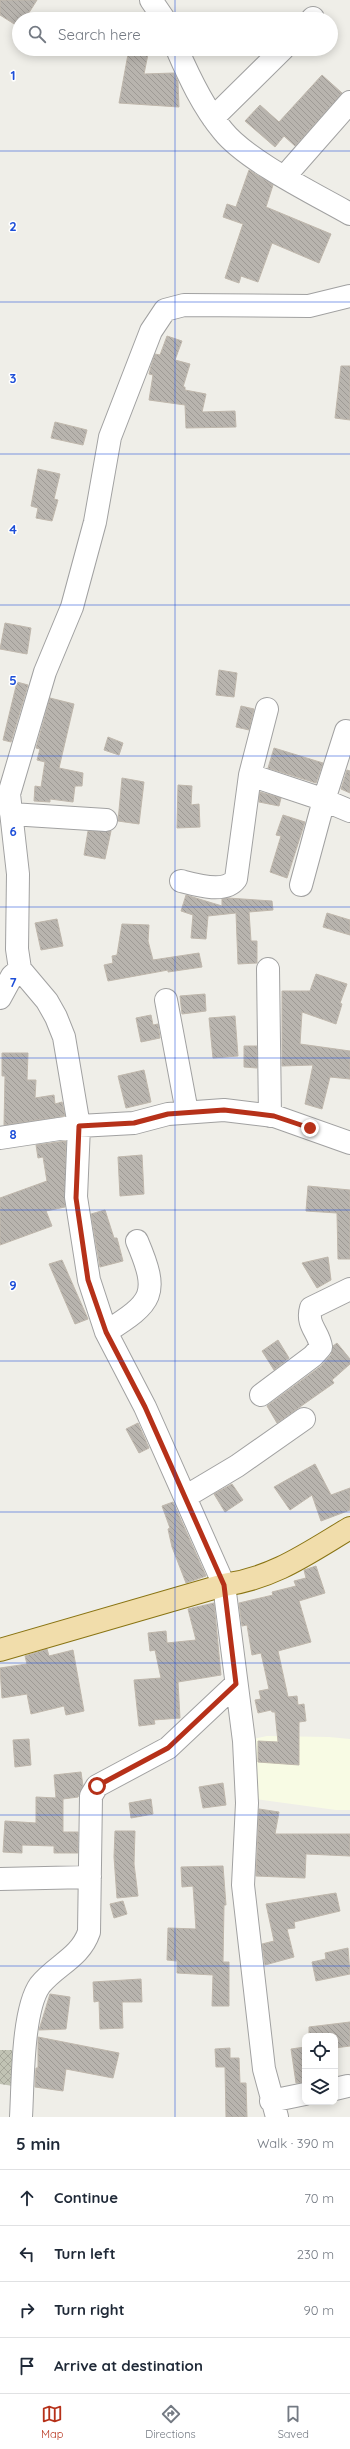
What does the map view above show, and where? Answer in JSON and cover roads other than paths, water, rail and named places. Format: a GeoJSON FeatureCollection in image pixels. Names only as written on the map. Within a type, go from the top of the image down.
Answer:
{"type":"FeatureCollection","features":[{"type":"Feature","properties":{"kind":"main road"},"geometry":{"type":"LineString","coordinates":[[0,1650],[224,1585],[249,1581],[278,1570],[350,1528]]}},
{"type":"Feature","properties":{"kind":"street"},"geometry":{"type":"LineString","coordinates":[[150,0],[159,12]]}},
{"type":"Feature","properties":{"kind":"street"},"geometry":{"type":"LineString","coordinates":[[180,56],[186,70],[213,118],[223,132],[240,148],[350,214]]}},
{"type":"Feature","properties":{"kind":"street"},"geometry":{"type":"LineString","coordinates":[[213,118],[276,56]]}},
{"type":"Feature","properties":{"kind":"street"},"geometry":{"type":"LineString","coordinates":[[285,176],[350,102]]}},
{"type":"Feature","properties":{"kind":"street"},"geometry":{"type":"LineString","coordinates":[[0,998],[12,976],[12,953],[18,874],[7,799],[45,672],[72,607],[95,522],[110,437],[151,331],[166,310],[184,305],[309,306],[350,296]]}},
{"type":"Feature","properties":{"kind":"street"},"geometry":{"type":"LineString","coordinates":[[181,881],[200,886],[227,886],[233,884],[236,879],[250,775],[267,709]]}},
{"type":"Feature","properties":{"kind":"street"},"geometry":{"type":"LineString","coordinates":[[301,885],[324,800],[346,731]]}},
{"type":"Feature","properties":{"kind":"street"},"geometry":{"type":"LineString","coordinates":[[250,775],[324,800],[350,811]]}},
{"type":"Feature","properties":{"kind":"street"},"geometry":{"type":"LineString","coordinates":[[7,799],[106,820]]}},
{"type":"Feature","properties":{"kind":"street"},"geometry":{"type":"LineString","coordinates":[[12,953],[47,1001],[64,1037],[79,1126],[76,1198],[88,1280],[106,1332],[145,1407],[224,1585],[243,1735],[247,1803],[243,1885],[264,2069],[274,2109],[302,2095]]}},
{"type":"Feature","properties":{"kind":"street"},"geometry":{"type":"LineString","coordinates":[[268,969],[270,1116]]}},
{"type":"Feature","properties":{"kind":"street"},"geometry":{"type":"LineString","coordinates":[[166,1000],[187,1112]]}},
{"type":"Feature","properties":{"kind":"street"},"geometry":{"type":"LineString","coordinates":[[0,1138],[79,1126],[134,1123],[168,1114],[224,1110],[270,1116],[350,1143]]}},
{"type":"Feature","properties":{"kind":"street"},"geometry":{"type":"LineString","coordinates":[[106,1332],[138,1311],[146,1301],[150,1286],[147,1265],[137,1240]]}},
{"type":"Feature","properties":{"kind":"street"},"geometry":{"type":"LineString","coordinates":[[261,1395],[314,1356],[321,1347],[321,1342],[310,1323],[308,1315],[311,1308],[350,1289]]}},
{"type":"Feature","properties":{"kind":"street"},"geometry":{"type":"LineString","coordinates":[[185,1497],[237,1466],[304,1418]]}},
{"type":"Feature","properties":{"kind":"street"},"geometry":{"type":"LineString","coordinates":[[21,2117],[28,2024],[34,1995],[41,1984],[76,1955],[85,1944],[89,1932],[91,1796],[97,1786],[168,1748],[236,1684]]}},
{"type":"Feature","properties":{"kind":"street"},"geometry":{"type":"LineString","coordinates":[[0,1879],[90,1877]]}}]}
